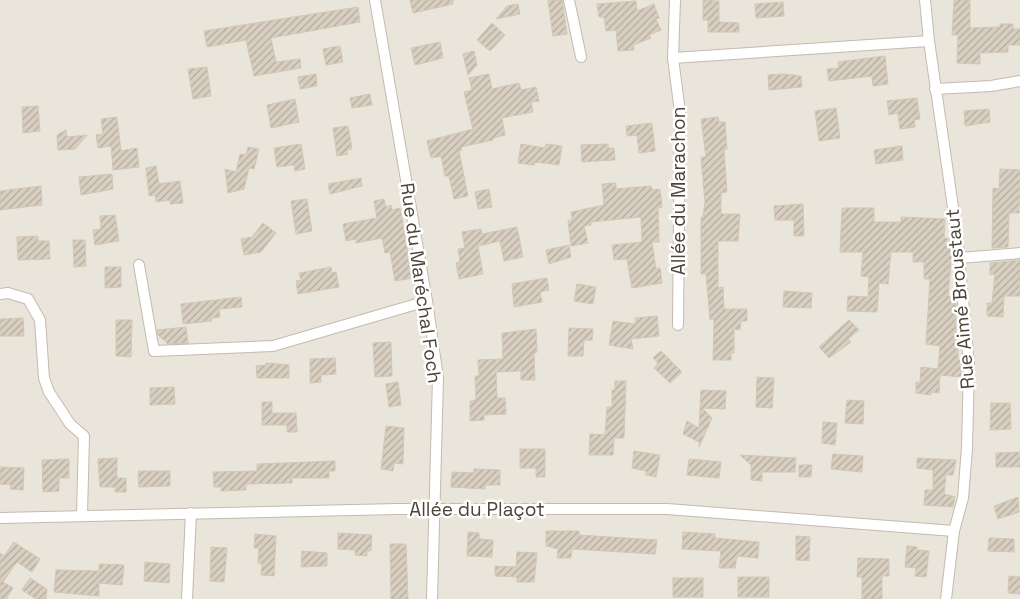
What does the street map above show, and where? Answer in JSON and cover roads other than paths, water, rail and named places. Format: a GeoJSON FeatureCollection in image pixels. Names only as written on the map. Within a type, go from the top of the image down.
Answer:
{"type":"FeatureCollection","features":[{"type":"Feature","properties":{"kind":"street","name":"Rue du Maréchal Foch"},"geometry":{"type":"LineString","coordinates":[[376,0],[428,301],[438,378],[432,599]]}},
{"type":"Feature","properties":{"kind":"street"},"geometry":{"type":"LineString","coordinates":[[569,0],[581,57]]}},
{"type":"Feature","properties":{"kind":"street","name":"Allée du Marachon"},"geometry":{"type":"LineString","coordinates":[[675,0],[673,58],[680,112],[678,325]]}},
{"type":"Feature","properties":{"kind":"street","name":"Rue Aimé Broustaut"},"geometry":{"type":"LineString","coordinates":[[925,0],[928,41],[960,258],[969,383],[967,448],[962,498],[954,532],[946,599]]}},
{"type":"Feature","properties":{"kind":"street"},"geometry":{"type":"LineString","coordinates":[[673,58],[928,41]]}},
{"type":"Feature","properties":{"kind":"street"},"geometry":{"type":"LineString","coordinates":[[935,89],[991,86],[1020,81]]}},
{"type":"Feature","properties":{"kind":"street"},"geometry":{"type":"LineString","coordinates":[[960,258],[1020,252]]}},
{"type":"Feature","properties":{"kind":"street"},"geometry":{"type":"LineString","coordinates":[[139,265],[154,351],[273,346],[428,301]]}},
{"type":"Feature","properties":{"kind":"street"},"geometry":{"type":"LineString","coordinates":[[0,294],[8,293],[28,299],[40,320],[44,378],[49,392],[70,424],[84,436],[82,515]]}},
{"type":"Feature","properties":{"kind":"street","name":"Allée du Plaçot"},"geometry":{"type":"LineString","coordinates":[[0,518],[433,509],[667,509],[954,532]]}},
{"type":"Feature","properties":{"kind":"street"},"geometry":{"type":"LineString","coordinates":[[187,599],[191,513]]}}]}
